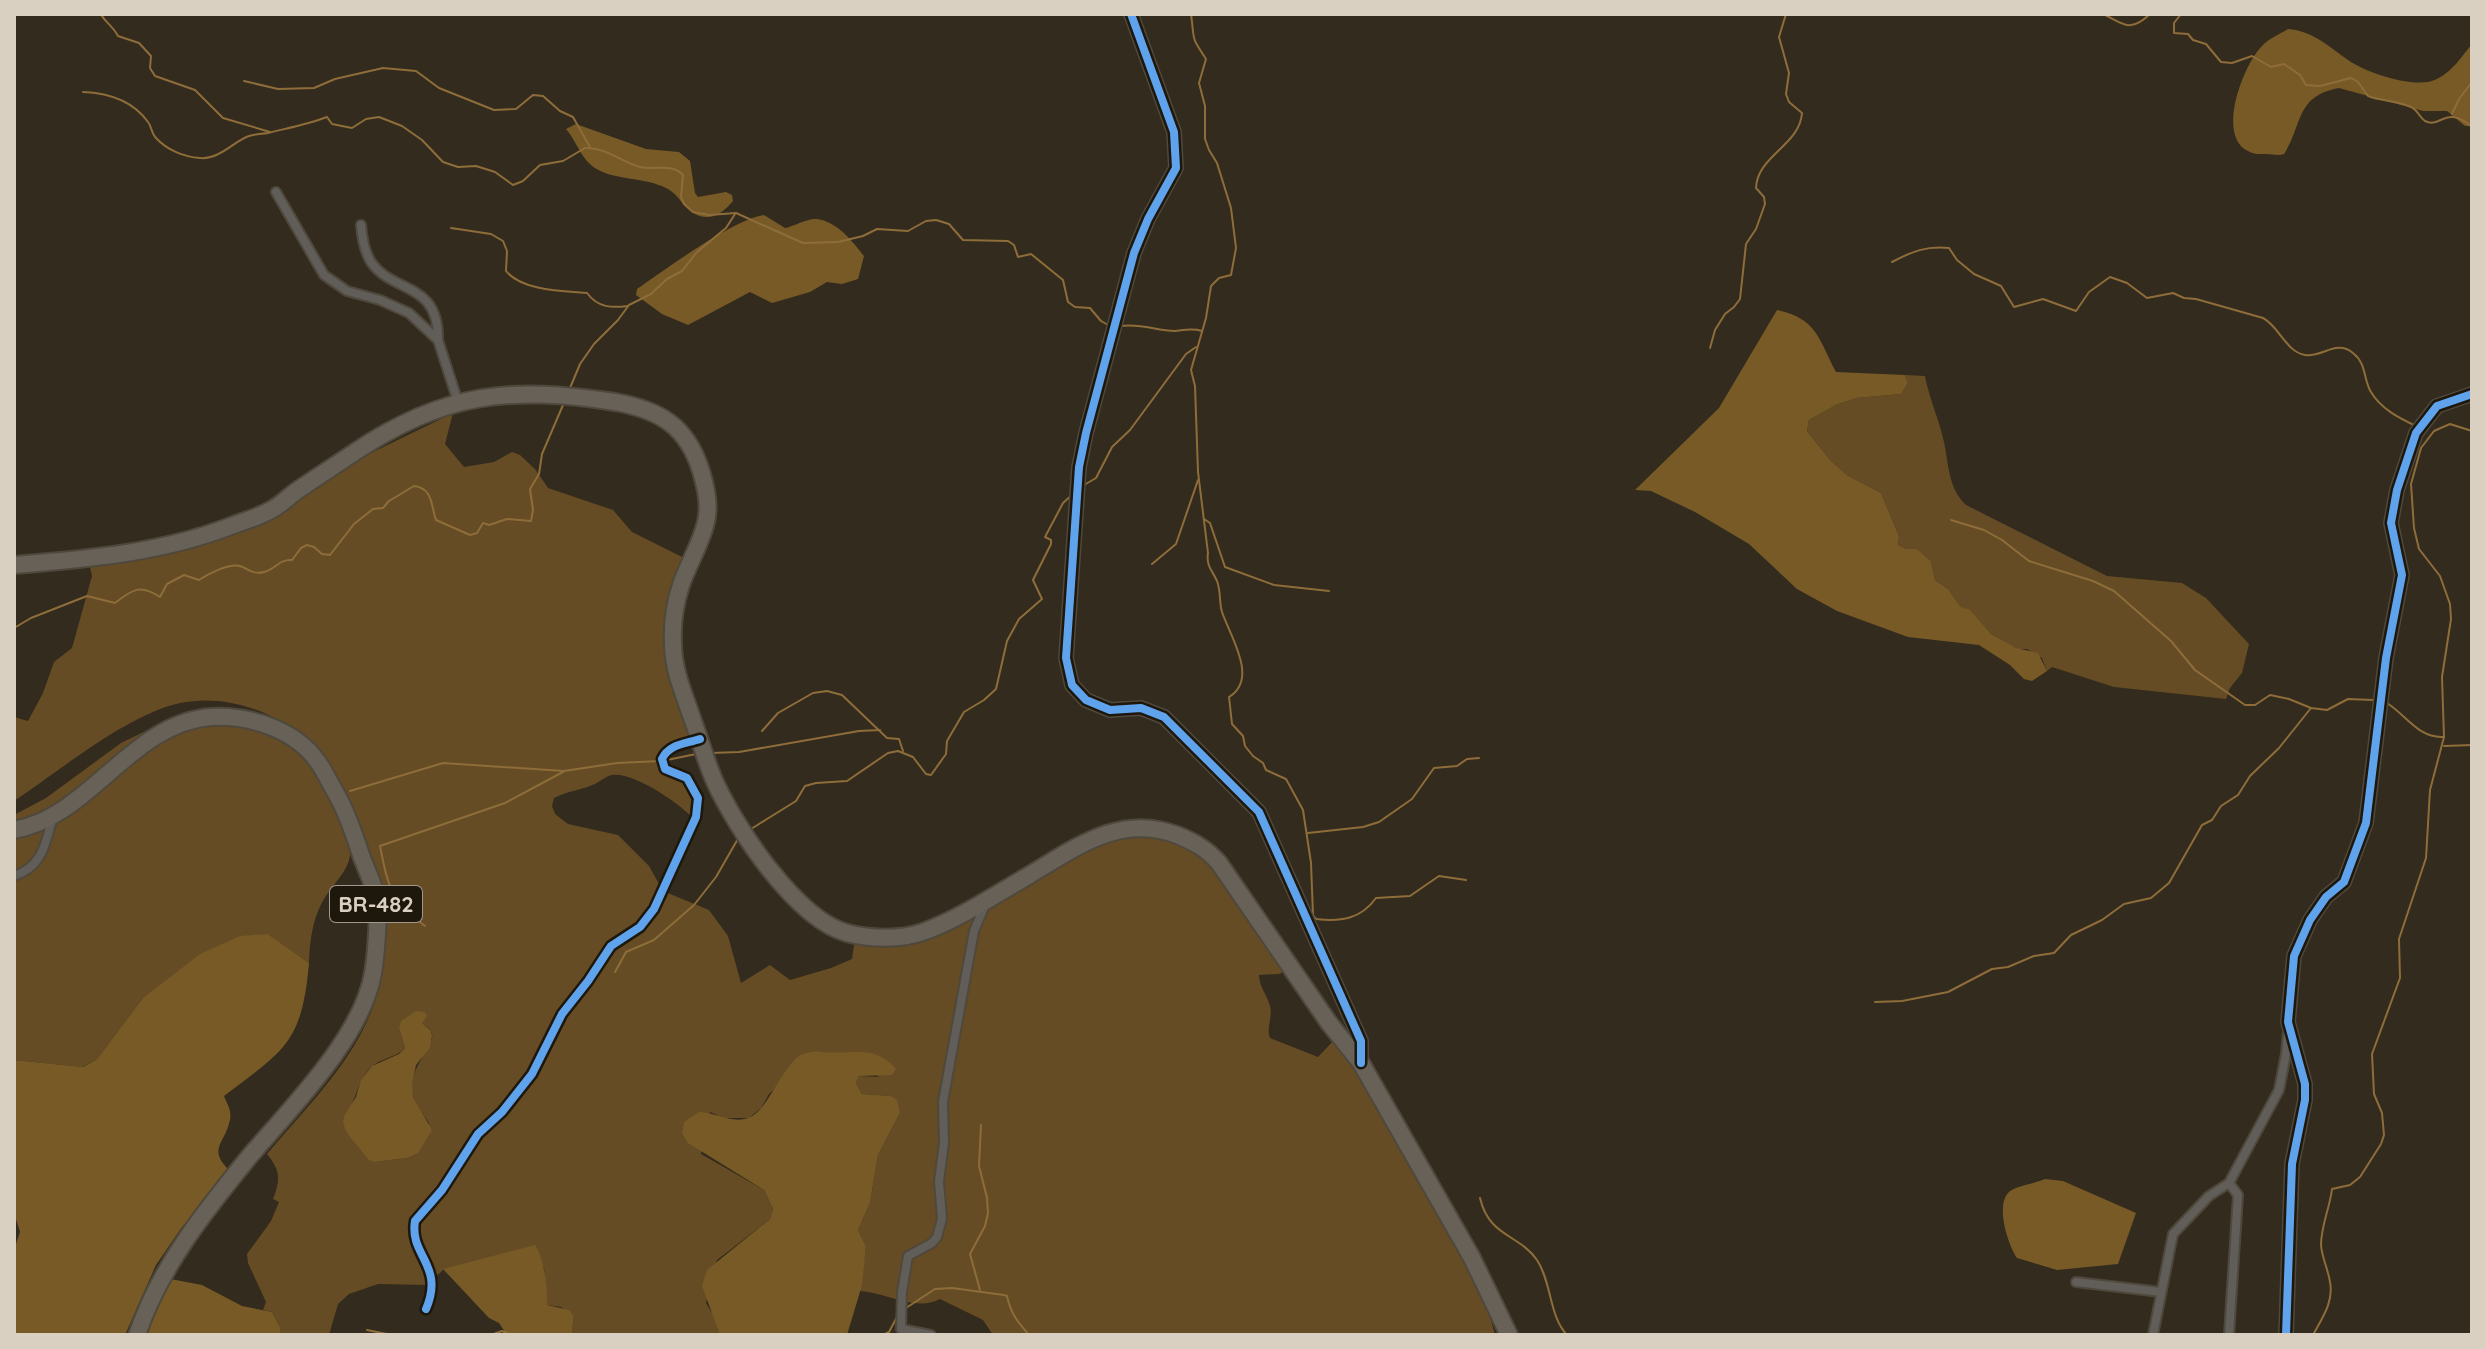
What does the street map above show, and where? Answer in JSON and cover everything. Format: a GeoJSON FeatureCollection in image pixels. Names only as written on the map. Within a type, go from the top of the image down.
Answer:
{"type":"FeatureCollection","features":[{"type":"Feature","properties":{"kind":"highway"},"geometry":{"type":"LineString","coordinates":[[14,565],[152,550],[200,538],[271,510],[358,450],[402,424],[458,402],[513,394],[590,399],[651,411],[665,418],[675,425],[693,448],[705,482],[708,512],[706,525],[680,588],[673,642],[678,676],[714,779],[737,825],[793,895],[825,924],[845,932],[872,937],[906,936],[937,926],[1065,851],[1108,832],[1133,827],[1147,828],[1172,833],[1197,844],[1219,863],[1329,1023],[1361,1063],[1472,1258],[1509,1335]]}},
{"type":"Feature","properties":{"kind":"highway","name":"BR-482"},"geometry":{"type":"LineString","coordinates":[[14,830],[28,828],[54,815],[169,730],[207,718],[250,720],[291,737],[317,760],[346,810],[377,901],[373,974],[344,1039],[304,1094],[181,1245],[157,1286],[137,1335]]}},
{"type":"Feature","properties":{"kind":"street"},"geometry":{"type":"LineString","coordinates":[[1131,14],[1174,132],[1176,168],[1148,219],[1134,253],[1086,433],[1079,467],[1066,658],[1072,685],[1086,700],[1110,710],[1141,708],[1164,717],[1259,812],[1361,1041],[1361,1063]]}},
{"type":"Feature","properties":{"kind":"street"},"geometry":{"type":"LineString","coordinates":[[276,192],[324,275],[347,291],[380,300],[409,313],[438,340]]}},
{"type":"Feature","properties":{"kind":"street"},"geometry":{"type":"LineString","coordinates":[[361,225],[372,264],[417,292],[437,320],[438,340],[458,402]]}},
{"type":"Feature","properties":{"kind":"street"},"geometry":{"type":"LineString","coordinates":[[2153,1335],[2173,1234],[2209,1196],[2229,1183],[2279,1090],[2286,1054],[2294,956],[2310,920],[2326,897],[2344,882],[2366,823],[2386,658],[2402,575],[2391,523],[2397,490],[2416,433],[2437,406],[2472,394]]}},
{"type":"Feature","properties":{"kind":"street"},"geometry":{"type":"LineString","coordinates":[[426,1309],[433,1293],[431,1271],[416,1240],[415,1221],[442,1190],[478,1134],[502,1112],[532,1074],[562,1014],[611,946],[640,927],[654,909],[696,817],[698,798],[687,778],[665,769],[662,759],[674,746],[700,739]]}},
{"type":"Feature","properties":{"kind":"street"},"geometry":{"type":"LineString","coordinates":[[14,876],[41,860],[54,815]]}},
{"type":"Feature","properties":{"kind":"street"},"geometry":{"type":"LineString","coordinates":[[931,1335],[902,1332],[902,1292],[908,1256],[932,1243],[942,1219],[939,1181],[944,1143],[943,1102],[974,931],[987,898]]}},
{"type":"Feature","properties":{"kind":"street"},"geometry":{"type":"LineString","coordinates":[[2286,1335],[2292,1164],[2305,1100],[2305,1084],[2288,1022]]}},
{"type":"Feature","properties":{"kind":"street"},"geometry":{"type":"LineString","coordinates":[[2229,1183],[2238,1195],[2229,1335]]}},
{"type":"Feature","properties":{"kind":"street"},"geometry":{"type":"LineString","coordinates":[[2076,1282],[2161,1292]]}},
{"type":"Feature","properties":{"kind":"shaded area"},"geometry":{"type":"Polygon","coordinates":[[[2288,29],[2313,36],[2367,70],[2417,82],[2428,82],[2443,76],[2472,44],[2472,126],[2465,126],[2447,111],[2423,111],[2339,88],[2325,92],[2307,105],[2284,154],[2250,152],[2239,143],[2234,131],[2236,100],[2255,55],[2262,46],[2288,29]]]}},
{"type":"Feature","properties":{"kind":"shaded area"},"geometry":{"type":"Polygon","coordinates":[[[576,124],[646,149],[679,152],[690,161],[698,197],[726,192],[732,195],[733,201],[718,214],[700,216],[668,189],[599,170],[587,162],[566,129],[576,124]]]}},
{"type":"Feature","properties":{"kind":"shaded area"},"geometry":{"type":"Polygon","coordinates":[[[764,215],[785,228],[817,219],[838,228],[864,256],[858,279],[842,284],[827,282],[810,292],[772,303],[750,292],[688,325],[662,314],[636,295],[637,289],[699,246],[735,226],[764,215]]]}},
{"type":"Feature","properties":{"kind":"shaded area"},"geometry":{"type":"Polygon","coordinates":[[[1777,310],[1809,325],[1836,372],[1905,375],[1908,383],[1901,394],[1856,398],[1836,405],[1809,420],[1807,431],[1830,460],[1847,475],[1881,493],[1899,536],[1898,545],[1917,549],[1931,561],[1935,580],[1948,589],[1961,607],[1970,610],[1991,634],[2016,648],[2038,653],[2047,671],[2032,681],[2024,679],[2010,665],[1979,645],[1908,637],[1837,611],[1797,589],[1749,544],[1695,512],[1651,491],[1635,490],[1719,408],[1777,310]]]}},
{"type":"Feature","properties":{"kind":"shaded area"},"geometry":{"type":"Polygon","coordinates":[[[1905,375],[1925,376],[1942,433],[1952,484],[1966,505],[2107,576],[2182,583],[2206,598],[2249,644],[2242,673],[2226,699],[2114,687],[2052,667],[2047,671],[2042,658],[2027,649],[2016,649],[1991,634],[1970,611],[1961,607],[1948,589],[1935,580],[1931,561],[1917,549],[1898,545],[1899,536],[1881,493],[1847,475],[1830,460],[1807,431],[1809,420],[1836,405],[1856,398],[1901,394],[1908,383],[1905,375]]]}},
{"type":"Feature","properties":{"kind":"shaded area"},"geometry":{"type":"Polygon","coordinates":[[[453,413],[445,444],[464,467],[494,462],[512,452],[520,455],[548,488],[613,510],[632,532],[686,559],[672,600],[692,738],[673,745],[664,760],[694,784],[694,819],[656,790],[621,775],[610,776],[554,798],[552,806],[555,814],[568,824],[618,835],[649,866],[663,891],[709,910],[728,936],[741,983],[770,965],[790,980],[831,968],[852,959],[855,938],[888,945],[1037,868],[1126,831],[1172,840],[1204,859],[1222,875],[1291,968],[1279,974],[1259,975],[1270,1006],[1270,1038],[1318,1057],[1335,1039],[1375,1100],[1466,1262],[1489,1313],[1495,1335],[993,1335],[983,1320],[940,1299],[911,1303],[860,1291],[866,1246],[858,1230],[870,1203],[878,1155],[900,1113],[891,1096],[862,1094],[856,1083],[859,1076],[879,1077],[849,1052],[836,1055],[817,1051],[769,1094],[761,1108],[749,1118],[724,1118],[710,1112],[701,1154],[764,1190],[773,1209],[770,1219],[717,1260],[706,1303],[720,1335],[574,1335],[574,1316],[561,1307],[547,1305],[544,1267],[444,1269],[427,1285],[378,1284],[349,1294],[338,1304],[329,1335],[280,1335],[280,1327],[272,1312],[263,1310],[266,1302],[247,1254],[271,1221],[279,1202],[273,1199],[277,1170],[267,1154],[346,1058],[370,1014],[381,975],[382,944],[378,912],[346,794],[330,765],[314,746],[295,731],[252,708],[204,700],[159,709],[138,719],[94,745],[14,801],[14,717],[28,721],[43,693],[54,662],[72,648],[92,576],[88,559],[155,549],[285,505],[371,453],[453,413]],[[422,1023],[399,1028],[405,1048],[370,1068],[345,1114],[346,1132],[375,1162],[407,1158],[429,1123],[414,1099],[412,1086],[417,1067],[432,1037],[431,1031],[422,1023]]]}},
{"type":"Feature","properties":{"kind":"shaded area"},"geometry":{"type":"Polygon","coordinates":[[[216,715],[262,730],[304,755],[325,780],[345,829],[350,846],[349,861],[319,909],[311,935],[309,963],[268,934],[142,999],[97,1059],[82,1067],[14,1060],[14,815],[46,798],[121,743],[180,716],[216,715]]]}},
{"type":"Feature","properties":{"kind":"shaded area"},"geometry":{"type":"Polygon","coordinates":[[[268,934],[309,963],[306,990],[295,1029],[286,1043],[262,1067],[224,1096],[230,1116],[218,1152],[231,1172],[182,1227],[156,1265],[125,1335],[14,1335],[14,1250],[20,1232],[14,1213],[14,1060],[83,1067],[97,1059],[142,999],[200,954],[240,936],[268,934]]]}},
{"type":"Feature","properties":{"kind":"shaded area"},"geometry":{"type":"Polygon","coordinates":[[[416,1011],[425,1012],[427,1016],[422,1023],[432,1036],[430,1048],[416,1065],[413,1097],[432,1130],[418,1153],[407,1158],[375,1162],[369,1160],[346,1132],[343,1122],[345,1114],[356,1097],[361,1080],[372,1066],[405,1048],[399,1028],[401,1021],[416,1011]]]}},
{"type":"Feature","properties":{"kind":"shaded area"},"geometry":{"type":"Polygon","coordinates":[[[817,1051],[878,1055],[896,1069],[892,1075],[859,1076],[856,1083],[862,1094],[891,1096],[897,1100],[900,1113],[878,1155],[870,1203],[858,1230],[866,1246],[862,1285],[847,1335],[720,1335],[702,1286],[707,1270],[770,1219],[773,1209],[764,1190],[688,1143],[682,1133],[684,1122],[699,1112],[736,1120],[748,1118],[762,1107],[792,1062],[801,1055],[817,1051]]]}},
{"type":"Feature","properties":{"kind":"shaded area"},"geometry":{"type":"Polygon","coordinates":[[[2045,1179],[2063,1181],[2136,1213],[2118,1264],[2057,1270],[2017,1258],[2004,1225],[2005,1198],[2013,1190],[2045,1179]]]}},
{"type":"Feature","properties":{"kind":"shaded area"},"geometry":{"type":"Polygon","coordinates":[[[535,1245],[545,1274],[547,1305],[569,1310],[574,1316],[574,1335],[507,1335],[499,1323],[489,1318],[443,1269],[535,1245]]]}},
{"type":"Feature","properties":{"kind":"shaded area"},"geometry":{"type":"Polygon","coordinates":[[[165,1278],[202,1285],[242,1306],[272,1312],[280,1327],[280,1335],[144,1335],[165,1278]]]}},
{"type":"Feature","properties":{"kind":"waterway"},"geometry":{"type":"LineString","coordinates":[[101,14],[118,36],[139,43],[151,56],[150,68],[155,76],[195,90],[223,118],[270,132]]}},
{"type":"Feature","properties":{"kind":"waterway"},"geometry":{"type":"LineString","coordinates":[[1191,14],[1194,38],[1206,59],[1199,83],[1205,106],[1205,139],[1217,163],[1231,208],[1236,248],[1231,275],[1219,278],[1211,286],[1206,318],[1191,370],[1195,386],[1198,472],[1208,561],[1242,669],[1238,689],[1229,697],[1232,724],[1243,736],[1245,746],[1266,770],[1286,779],[1303,810],[1311,863],[1313,915],[1316,919],[1350,918],[1364,911],[1376,898],[1410,896],[1439,876],[1466,880]]}},
{"type":"Feature","properties":{"kind":"waterway"},"geometry":{"type":"LineString","coordinates":[[1710,348],[1715,330],[1740,299],[1746,244],[1756,229],[1765,204],[1764,197],[1756,188],[1758,177],[1763,167],[1794,134],[1802,113],[1789,102],[1786,94],[1789,73],[1779,37],[1786,14]]}},
{"type":"Feature","properties":{"kind":"waterway"},"geometry":{"type":"LineString","coordinates":[[2103,14],[2126,25],[2137,24],[2150,14]]}},
{"type":"Feature","properties":{"kind":"waterway"},"geometry":{"type":"LineString","coordinates":[[2181,14],[2174,23],[2174,33],[2188,34],[2193,40],[2206,44],[2221,62],[2232,63],[2252,56],[2271,67],[2284,64],[2300,75],[2306,85],[2320,86],[2351,78],[2368,96],[2411,107],[2425,121],[2431,123],[2456,117],[2472,127]]}},
{"type":"Feature","properties":{"kind":"waterway"},"geometry":{"type":"LineString","coordinates":[[244,81],[278,89],[314,88],[335,79],[383,68],[416,71],[439,88],[494,110],[516,109],[533,95],[543,96],[560,111],[573,117],[590,147]]}},
{"type":"Feature","properties":{"kind":"waterway"},"geometry":{"type":"LineString","coordinates":[[2452,114],[2472,82]]}},
{"type":"Feature","properties":{"kind":"waterway"},"geometry":{"type":"LineString","coordinates":[[83,92],[111,96],[127,104],[142,115],[154,136],[165,146],[194,157],[214,156],[243,138],[327,117],[332,124],[352,128],[366,119],[379,117],[402,126],[422,140],[443,162],[495,172],[513,185],[523,181],[540,165],[563,161],[585,148],[600,150],[640,167],[673,169],[683,175],[681,197],[693,212],[709,215],[736,213],[803,243],[838,242],[877,229],[908,231],[926,221],[936,220],[949,224],[963,240],[1008,241],[1014,245],[1018,257],[1031,254],[1063,280],[1068,302],[1075,307],[1090,308],[1110,326]]}},
{"type":"Feature","properties":{"kind":"waterway"},"geometry":{"type":"LineString","coordinates":[[570,388],[580,364],[594,344],[629,305],[651,294],[667,279],[682,271],[697,252],[726,228],[735,214]]}},
{"type":"Feature","properties":{"kind":"waterway"},"geometry":{"type":"LineString","coordinates":[[451,228],[491,234],[503,241],[507,251],[506,271],[522,283],[544,289],[587,293],[606,306],[628,306]]}},
{"type":"Feature","properties":{"kind":"waterway"},"geometry":{"type":"LineString","coordinates":[[1892,262],[1920,250],[1949,248],[1957,260],[1974,274],[2001,286],[2014,307],[2043,299],[2076,311],[2089,292],[2110,277],[2127,283],[2147,298],[2173,293],[2263,318],[2298,353],[2311,355],[2335,348],[2353,353],[2361,362],[2375,398],[2391,412],[2416,426]]}},
{"type":"Feature","properties":{"kind":"waterway"},"geometry":{"type":"LineString","coordinates":[[1120,326],[1202,331]]}},
{"type":"Feature","properties":{"kind":"waterway"},"geometry":{"type":"LineString","coordinates":[[1084,485],[1096,478],[1112,447],[1130,430],[1186,354],[1196,347]]}},
{"type":"Feature","properties":{"kind":"waterway"},"geometry":{"type":"LineString","coordinates":[[14,628],[87,596],[115,603],[142,589],[160,597],[167,584],[184,575],[199,580],[235,565],[264,572],[292,560],[307,545],[330,555],[354,524],[373,509],[383,508],[414,486],[428,494],[436,520],[470,535],[477,533],[483,523],[489,525],[507,519],[531,521],[530,489],[539,474],[542,454],[563,405]]}},
{"type":"Feature","properties":{"kind":"waterway"},"geometry":{"type":"LineString","coordinates":[[2313,1335],[2326,1310],[2331,1289],[2321,1245],[2332,1189],[2350,1185],[2360,1177],[2384,1135],[2382,1113],[2374,1094],[2372,1054],[2400,978],[2399,939],[2426,858],[2430,790],[2444,737],[2442,677],[2451,619],[2450,604],[2440,576],[2419,549],[2411,484],[2421,448],[2434,431],[2450,424],[2472,431]]}},
{"type":"Feature","properties":{"kind":"waterway"},"geometry":{"type":"LineString","coordinates":[[1152,564],[1176,544],[1198,480]]}},
{"type":"Feature","properties":{"kind":"waterway"},"geometry":{"type":"LineString","coordinates":[[751,829],[796,801],[805,786],[847,781],[888,753],[898,751],[913,757],[926,774],[931,775],[946,754],[947,741],[964,712],[996,689],[1007,641],[1019,619],[1042,599],[1033,580],[1051,544],[1051,540],[1045,537],[1063,503],[1073,494]]}},
{"type":"Feature","properties":{"kind":"waterway"},"geometry":{"type":"LineString","coordinates":[[1204,519],[1210,523],[1225,567],[1274,585],[1329,591]]}},
{"type":"Feature","properties":{"kind":"waterway"},"geometry":{"type":"LineString","coordinates":[[1951,520],[1984,530],[2029,561],[2093,581],[2114,591],[2171,641],[2195,670],[2245,705],[2255,705],[2270,695],[2327,710],[2348,699],[2373,700]]}},
{"type":"Feature","properties":{"kind":"waterway"},"geometry":{"type":"LineString","coordinates":[[762,731],[778,713],[813,693],[827,691],[842,695],[887,738],[899,739],[903,751]]}},
{"type":"Feature","properties":{"kind":"waterway"},"geometry":{"type":"LineString","coordinates":[[2387,703],[2419,730],[2443,737]]}},
{"type":"Feature","properties":{"kind":"waterway"},"geometry":{"type":"LineString","coordinates":[[1875,1002],[1902,1001],[1948,992],[1992,969],[2054,953],[2071,935],[2102,920],[2124,904],[2151,898],[2169,883],[2202,825],[2212,820],[2221,806],[2238,795],[2250,776],[2279,748],[2311,708]]}},
{"type":"Feature","properties":{"kind":"waterway"},"geometry":{"type":"LineString","coordinates":[[711,753],[739,752],[880,730]]}},
{"type":"Feature","properties":{"kind":"waterway"},"geometry":{"type":"LineString","coordinates":[[2444,746],[2472,745]]}},
{"type":"Feature","properties":{"kind":"waterway"},"geometry":{"type":"LineString","coordinates":[[667,760],[696,754]]}},
{"type":"Feature","properties":{"kind":"waterway"},"geometry":{"type":"LineString","coordinates":[[1308,833],[1363,827],[1379,822],[1412,799],[1434,768],[1457,766],[1467,759],[1479,758]]}},
{"type":"Feature","properties":{"kind":"waterway"},"geometry":{"type":"LineString","coordinates":[[350,791],[443,763],[564,771],[617,763],[661,761]]}},
{"type":"Feature","properties":{"kind":"waterway"},"geometry":{"type":"LineString","coordinates":[[425,926],[393,892],[380,846],[505,803],[563,772]]}},
{"type":"Feature","properties":{"kind":"waterway"},"geometry":{"type":"LineString","coordinates":[[615,972],[626,952],[654,940],[694,905],[716,877],[739,837]]}},
{"type":"Feature","properties":{"kind":"waterway"},"geometry":{"type":"LineString","coordinates":[[980,1290],[970,1254],[985,1226],[988,1213],[979,1166],[981,1125]]}},
{"type":"Feature","properties":{"kind":"waterway"},"geometry":{"type":"LineString","coordinates":[[1480,1198],[1484,1211],[1497,1228],[1530,1251],[1537,1260],[1557,1318],[1567,1335]]}},
{"type":"Feature","properties":{"kind":"waterway"},"geometry":{"type":"LineString","coordinates":[[906,1308],[935,1289],[952,1288],[1004,1295],[1029,1335]]}},
{"type":"Feature","properties":{"kind":"waterway"},"geometry":{"type":"LineString","coordinates":[[883,1335],[889,1332],[898,1315]]}},
{"type":"Feature","properties":{"kind":"waterway"},"geometry":{"type":"LineString","coordinates":[[367,1330],[392,1335]]}},
{"type":"Feature","properties":{"kind":"waterway"},"geometry":{"type":"LineString","coordinates":[[491,1335],[502,1331],[511,1335]]}},
{"type":"Feature","properties":{"kind":"cycle path"},"geometry":{"type":"LineString","coordinates":[[1131,14],[1174,132],[1176,168],[1148,219],[1134,253],[1086,433],[1079,467],[1066,658],[1072,685],[1086,700],[1110,710],[1141,708],[1164,717],[1259,812],[1361,1041],[1361,1063]]}},
{"type":"Feature","properties":{"kind":"cycle path"},"geometry":{"type":"LineString","coordinates":[[2286,1335],[2292,1164],[2305,1100],[2305,1084],[2288,1022],[2294,956],[2310,920],[2326,897],[2344,882],[2366,823],[2386,658],[2402,575],[2391,523],[2397,490],[2416,433],[2437,406],[2472,394]]}},
{"type":"Feature","properties":{"kind":"cycle path"},"geometry":{"type":"LineString","coordinates":[[426,1309],[431,1282],[417,1243],[415,1221],[442,1190],[478,1134],[502,1112],[532,1074],[562,1014],[611,946],[640,927],[654,909],[696,817],[698,798],[687,778],[665,769],[662,759],[673,747],[700,739]]}}]}
